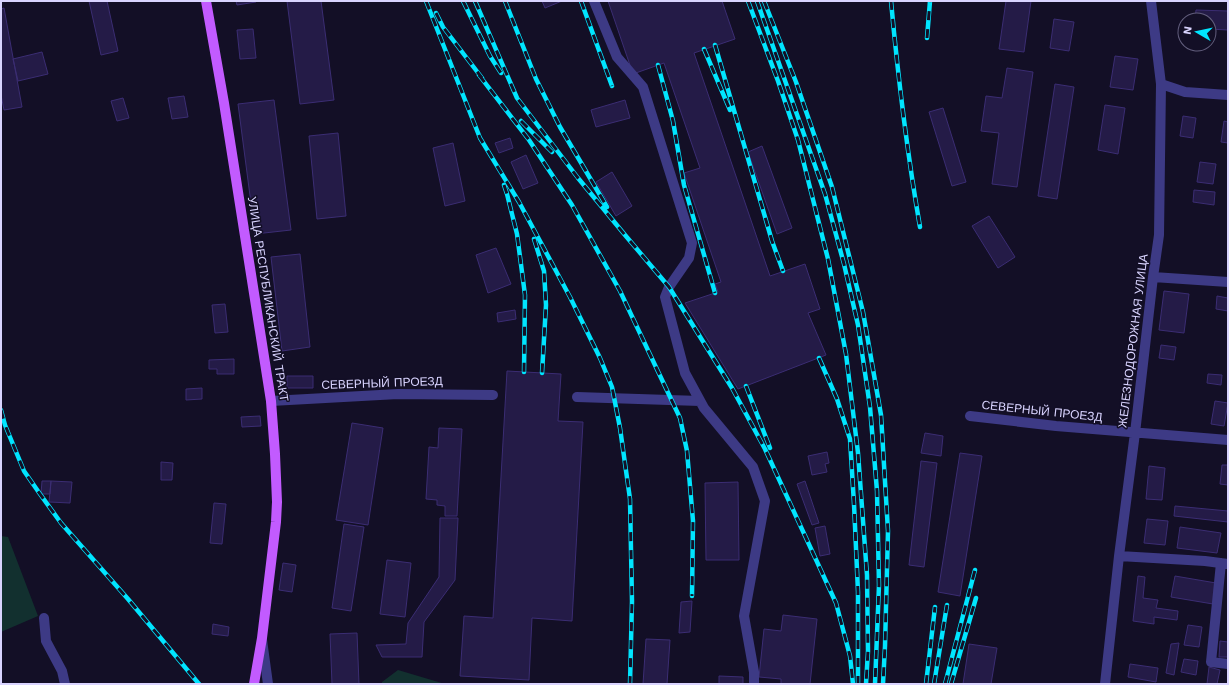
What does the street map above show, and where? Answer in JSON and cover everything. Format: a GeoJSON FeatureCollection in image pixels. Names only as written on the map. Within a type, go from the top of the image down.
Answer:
{"type":"FeatureCollection","features":[{"type":"Feature","properties":{"kind":"main road","name":"УЛИЦА РЕСПУБЛИКАНСКИЙ ТРАКТ"},"geometry":{"type":"LineString","coordinates":[[206,1],[224,103],[271,401],[276,454],[278,502],[262,638],[254,684]]}},
{"type":"Feature","properties":{"kind":"street"},"geometry":{"type":"LineString","coordinates":[[594,1],[617,57],[643,87],[692,243],[689,258],[669,287],[665,297],[685,373],[704,408],[752,467],[765,501],[744,616],[754,672],[754,684]]}},
{"type":"Feature","properties":{"kind":"street","name":"ЖЕЛЕЗНОДОРОЖНАЯ УЛИЦА"},"geometry":{"type":"LineString","coordinates":[[1105,684],[1119,556],[1136,433],[1159,235],[1161,84],[1151,1]]}},
{"type":"Feature","properties":{"kind":"street"},"geometry":{"type":"LineString","coordinates":[[1161,84],[1185,92],[1228,96]]}},
{"type":"Feature","properties":{"kind":"street"},"geometry":{"type":"LineString","coordinates":[[1153,277],[1228,282]]}},
{"type":"Feature","properties":{"kind":"street","name":"СЕВЕРНЫЙ ПРОЕЗД"},"geometry":{"type":"LineString","coordinates":[[271,401],[398,394],[493,395]]}},
{"type":"Feature","properties":{"kind":"street"},"geometry":{"type":"LineString","coordinates":[[577,397],[700,401]]}},
{"type":"Feature","properties":{"kind":"street","name":"СЕВЕРНЫЙ ПРОЕЗД"},"geometry":{"type":"LineString","coordinates":[[970,416],[1056,426],[1228,440]]}},
{"type":"Feature","properties":{"kind":"street"},"geometry":{"type":"LineString","coordinates":[[1119,556],[1205,560],[1225,563],[1211,662],[1228,664]]}},
{"type":"Feature","properties":{"kind":"street"},"geometry":{"type":"LineString","coordinates":[[44,618],[46,641],[62,671],[65,684]]}},
{"type":"Feature","properties":{"kind":"street"},"geometry":{"type":"LineString","coordinates":[[262,638],[268,684]]}},
{"type":"Feature","properties":{"kind":"green space"},"geometry":{"type":"Polygon","coordinates":[[[1,536],[8,537],[38,616],[1,632],[1,536]]]}},
{"type":"Feature","properties":{"kind":"green space"},"geometry":{"type":"Polygon","coordinates":[[[398,670],[445,684],[382,684],[382,682],[398,670]]]}},
{"type":"Feature","properties":{"kind":"building"},"geometry":{"type":"Polygon","coordinates":[[[89,1],[107,1],[118,51],[101,55],[89,1]]]}},
{"type":"Feature","properties":{"kind":"building"},"geometry":{"type":"Polygon","coordinates":[[[236,1],[256,1],[256,2],[237,5],[236,1]]]}},
{"type":"Feature","properties":{"kind":"building"},"geometry":{"type":"Polygon","coordinates":[[[287,1],[321,1],[334,100],[300,104],[287,1]]]}},
{"type":"Feature","properties":{"kind":"building"},"geometry":{"type":"Polygon","coordinates":[[[542,1],[562,1],[545,8],[542,1]]]}},
{"type":"Feature","properties":{"kind":"building"},"geometry":{"type":"Polygon","coordinates":[[[608,1],[722,1],[735,39],[694,53],[770,276],[805,264],[820,309],[808,313],[826,355],[738,389],[685,303],[718,292],[715,284],[721,282],[684,173],[700,168],[664,63],[633,74],[608,1]]]}},
{"type":"Feature","properties":{"kind":"building"},"geometry":{"type":"Polygon","coordinates":[[[1006,1],[1031,1],[1024,52],[999,49],[1006,1]]]}},
{"type":"Feature","properties":{"kind":"building"},"geometry":{"type":"Polygon","coordinates":[[[4,8],[22,107],[4,110],[1,95],[1,9],[4,8]]]}},
{"type":"Feature","properties":{"kind":"building"},"geometry":{"type":"Polygon","coordinates":[[[1196,10],[1228,11],[1228,30],[1217,29],[1217,12],[1196,12],[1196,10]]]}},
{"type":"Feature","properties":{"kind":"building"},"geometry":{"type":"Polygon","coordinates":[[[1054,19],[1074,22],[1069,51],[1050,48],[1054,19]]]}},
{"type":"Feature","properties":{"kind":"building"},"geometry":{"type":"Polygon","coordinates":[[[253,29],[256,58],[240,59],[237,30],[253,29]]]}},
{"type":"Feature","properties":{"kind":"building"},"geometry":{"type":"Polygon","coordinates":[[[42,52],[48,74],[18,81],[13,59],[42,52]]]}},
{"type":"Feature","properties":{"kind":"building"},"geometry":{"type":"Polygon","coordinates":[[[1115,56],[1138,59],[1133,90],[1110,87],[1115,56]]]}},
{"type":"Feature","properties":{"kind":"building"},"geometry":{"type":"Polygon","coordinates":[[[1007,68],[1033,72],[1017,187],[992,184],[999,133],[981,131],[986,96],[1002,98],[1007,68]]]}},
{"type":"Feature","properties":{"kind":"building"},"geometry":{"type":"Polygon","coordinates":[[[1055,84],[1074,87],[1057,199],[1038,196],[1055,84]]]}},
{"type":"Feature","properties":{"kind":"building"},"geometry":{"type":"Polygon","coordinates":[[[184,96],[188,117],[172,119],[168,98],[184,96]]]}},
{"type":"Feature","properties":{"kind":"building"},"geometry":{"type":"Polygon","coordinates":[[[123,98],[129,118],[117,121],[111,101],[123,98]]]}},
{"type":"Feature","properties":{"kind":"building"},"geometry":{"type":"Polygon","coordinates":[[[274,100],[291,230],[255,234],[238,104],[274,100]]]}},
{"type":"Feature","properties":{"kind":"building"},"geometry":{"type":"Polygon","coordinates":[[[625,100],[630,118],[596,127],[591,110],[625,100]]]}},
{"type":"Feature","properties":{"kind":"building"},"geometry":{"type":"Polygon","coordinates":[[[1105,105],[1125,108],[1118,154],[1098,150],[1105,105]]]}},
{"type":"Feature","properties":{"kind":"building"},"geometry":{"type":"Polygon","coordinates":[[[943,108],[966,182],[952,186],[929,112],[943,108]]]}},
{"type":"Feature","properties":{"kind":"building"},"geometry":{"type":"Polygon","coordinates":[[[1183,116],[1196,118],[1193,138],[1180,136],[1183,116]]]}},
{"type":"Feature","properties":{"kind":"building"},"geometry":{"type":"Polygon","coordinates":[[[1224,121],[1228,122],[1228,143],[1221,142],[1224,121]]]}},
{"type":"Feature","properties":{"kind":"building"},"geometry":{"type":"Polygon","coordinates":[[[338,133],[346,216],[317,219],[309,136],[338,133]]]}},
{"type":"Feature","properties":{"kind":"building"},"geometry":{"type":"Polygon","coordinates":[[[510,138],[513,148],[499,153],[495,143],[510,138]]]}},
{"type":"Feature","properties":{"kind":"building"},"geometry":{"type":"Polygon","coordinates":[[[453,143],[465,201],[445,206],[433,148],[453,143]]]}},
{"type":"Feature","properties":{"kind":"building"},"geometry":{"type":"Polygon","coordinates":[[[762,146],[792,228],[777,234],[748,152],[762,146]]]}},
{"type":"Feature","properties":{"kind":"building"},"geometry":{"type":"Polygon","coordinates":[[[526,155],[538,183],[523,189],[511,162],[526,155]]]}},
{"type":"Feature","properties":{"kind":"building"},"geometry":{"type":"Polygon","coordinates":[[[1200,162],[1216,164],[1213,184],[1197,182],[1200,162]]]}},
{"type":"Feature","properties":{"kind":"building"},"geometry":{"type":"Polygon","coordinates":[[[612,172],[632,206],[616,216],[596,182],[612,172]]]}},
{"type":"Feature","properties":{"kind":"building"},"geometry":{"type":"Polygon","coordinates":[[[1194,190],[1215,192],[1214,205],[1193,202],[1194,190]]]}},
{"type":"Feature","properties":{"kind":"building"},"geometry":{"type":"Polygon","coordinates":[[[989,216],[1015,257],[998,268],[972,226],[989,216]]]}},
{"type":"Feature","properties":{"kind":"building"},"geometry":{"type":"Polygon","coordinates":[[[496,248],[511,284],[488,293],[476,255],[496,248]]]}},
{"type":"Feature","properties":{"kind":"building"},"geometry":{"type":"Polygon","coordinates":[[[300,254],[310,347],[282,351],[271,257],[300,254]]]}},
{"type":"Feature","properties":{"kind":"building"},"geometry":{"type":"Polygon","coordinates":[[[1164,291],[1189,294],[1184,333],[1159,330],[1164,291]]]}},
{"type":"Feature","properties":{"kind":"building"},"geometry":{"type":"Polygon","coordinates":[[[1217,296],[1228,298],[1228,311],[1216,309],[1217,296]]]}},
{"type":"Feature","properties":{"kind":"building"},"geometry":{"type":"Polygon","coordinates":[[[225,304],[228,332],[215,333],[212,305],[225,304]]]}},
{"type":"Feature","properties":{"kind":"building"},"geometry":{"type":"Polygon","coordinates":[[[515,310],[516,319],[498,322],[497,313],[515,310]]]}},
{"type":"Feature","properties":{"kind":"building"},"geometry":{"type":"Polygon","coordinates":[[[1161,345],[1176,347],[1174,360],[1159,358],[1161,345]]]}},
{"type":"Feature","properties":{"kind":"building"},"geometry":{"type":"Polygon","coordinates":[[[234,359],[234,374],[217,374],[217,369],[209,369],[209,360],[234,359]]]}},
{"type":"Feature","properties":{"kind":"building"},"geometry":{"type":"Polygon","coordinates":[[[507,371],[561,374],[558,421],[583,422],[572,621],[532,618],[529,680],[460,676],[464,616],[493,618],[507,371]]]}},
{"type":"Feature","properties":{"kind":"building"},"geometry":{"type":"Polygon","coordinates":[[[1208,374],[1222,375],[1221,385],[1207,383],[1208,374]]]}},
{"type":"Feature","properties":{"kind":"building"},"geometry":{"type":"Polygon","coordinates":[[[287,376],[313,376],[313,388],[287,388],[287,376]]]}},
{"type":"Feature","properties":{"kind":"building"},"geometry":{"type":"Polygon","coordinates":[[[202,388],[202,399],[186,400],[186,389],[202,388]]]}},
{"type":"Feature","properties":{"kind":"building"},"geometry":{"type":"Polygon","coordinates":[[[1215,401],[1228,403],[1224,426],[1211,424],[1215,401]]]}},
{"type":"Feature","properties":{"kind":"building"},"geometry":{"type":"Polygon","coordinates":[[[260,416],[261,426],[242,427],[241,417],[260,416]]]}},
{"type":"Feature","properties":{"kind":"building"},"geometry":{"type":"Polygon","coordinates":[[[352,423],[383,428],[368,525],[336,520],[352,423]]]}},
{"type":"Feature","properties":{"kind":"building"},"geometry":{"type":"Polygon","coordinates":[[[439,428],[462,429],[457,516],[445,516],[445,506],[437,505],[437,500],[426,499],[429,447],[438,448],[439,428]]]}},
{"type":"Feature","properties":{"kind":"building"},"geometry":{"type":"Polygon","coordinates":[[[925,433],[943,436],[941,456],[921,453],[925,433]]]}},
{"type":"Feature","properties":{"kind":"building"},"geometry":{"type":"Polygon","coordinates":[[[827,452],[829,463],[825,464],[827,472],[812,475],[808,456],[827,452]]]}},
{"type":"Feature","properties":{"kind":"building"},"geometry":{"type":"Polygon","coordinates":[[[960,453],[982,456],[960,596],[938,592],[960,453]]]}},
{"type":"Feature","properties":{"kind":"building"},"geometry":{"type":"Polygon","coordinates":[[[921,461],[937,463],[924,567],[909,565],[921,461]]]}},
{"type":"Feature","properties":{"kind":"building"},"geometry":{"type":"Polygon","coordinates":[[[161,462],[173,463],[172,480],[161,480],[161,462]]]}},
{"type":"Feature","properties":{"kind":"building"},"geometry":{"type":"Polygon","coordinates":[[[1222,465],[1228,465],[1228,485],[1220,484],[1222,465]]]}},
{"type":"Feature","properties":{"kind":"building"},"geometry":{"type":"Polygon","coordinates":[[[1149,466],[1165,468],[1162,500],[1146,499],[1149,466]]]}},
{"type":"Feature","properties":{"kind":"building"},"geometry":{"type":"Polygon","coordinates":[[[42,481],[51,481],[50,494],[41,494],[42,481]]]}},
{"type":"Feature","properties":{"kind":"building"},"geometry":{"type":"Polygon","coordinates":[[[51,481],[72,482],[70,503],[49,502],[51,481]]]}},
{"type":"Feature","properties":{"kind":"building"},"geometry":{"type":"Polygon","coordinates":[[[805,481],[819,523],[812,525],[797,484],[805,481]]]}},
{"type":"Feature","properties":{"kind":"building"},"geometry":{"type":"Polygon","coordinates":[[[738,482],[739,560],[706,560],[705,483],[738,482]]]}},
{"type":"Feature","properties":{"kind":"building"},"geometry":{"type":"Polygon","coordinates":[[[214,503],[226,504],[222,544],[210,543],[214,503]]]}},
{"type":"Feature","properties":{"kind":"building"},"geometry":{"type":"Polygon","coordinates":[[[1175,506],[1228,511],[1228,522],[1174,516],[1175,506]]]}},
{"type":"Feature","properties":{"kind":"building"},"geometry":{"type":"Polygon","coordinates":[[[440,518],[458,518],[455,580],[424,622],[422,657],[382,657],[376,645],[406,644],[408,623],[439,577],[440,518]]]}},
{"type":"Feature","properties":{"kind":"building"},"geometry":{"type":"Polygon","coordinates":[[[1147,519],[1168,521],[1165,545],[1144,543],[1147,519]]]}},
{"type":"Feature","properties":{"kind":"building"},"geometry":{"type":"Polygon","coordinates":[[[344,524],[364,527],[351,611],[332,608],[344,524]]]}},
{"type":"Feature","properties":{"kind":"building"},"geometry":{"type":"Polygon","coordinates":[[[825,526],[830,554],[820,556],[815,528],[825,526]]]}},
{"type":"Feature","properties":{"kind":"building"},"geometry":{"type":"Polygon","coordinates":[[[1180,527],[1221,533],[1217,553],[1177,548],[1180,527]]]}},
{"type":"Feature","properties":{"kind":"building"},"geometry":{"type":"Polygon","coordinates":[[[387,560],[411,563],[405,617],[380,614],[387,560]]]}},
{"type":"Feature","properties":{"kind":"building"},"geometry":{"type":"Polygon","coordinates":[[[283,563],[296,565],[292,592],[279,590],[283,563]]]}},
{"type":"Feature","properties":{"kind":"building"},"geometry":{"type":"Polygon","coordinates":[[[1138,576],[1145,577],[1143,598],[1158,600],[1156,608],[1178,611],[1177,620],[1154,617],[1154,624],[1133,621],[1138,576]]]}},
{"type":"Feature","properties":{"kind":"building"},"geometry":{"type":"Polygon","coordinates":[[[1175,576],[1216,583],[1213,604],[1171,597],[1175,576]]]}},
{"type":"Feature","properties":{"kind":"building"},"geometry":{"type":"Polygon","coordinates":[[[692,601],[690,632],[679,633],[681,602],[692,601]]]}},
{"type":"Feature","properties":{"kind":"building"},"geometry":{"type":"Polygon","coordinates":[[[783,615],[817,619],[810,684],[781,684],[781,679],[759,677],[764,629],[781,631],[783,615]]]}},
{"type":"Feature","properties":{"kind":"building"},"geometry":{"type":"Polygon","coordinates":[[[213,624],[229,627],[228,636],[212,634],[213,624]]]}},
{"type":"Feature","properties":{"kind":"building"},"geometry":{"type":"Polygon","coordinates":[[[1188,625],[1202,627],[1199,647],[1184,645],[1188,625]]]}},
{"type":"Feature","properties":{"kind":"building"},"geometry":{"type":"Polygon","coordinates":[[[357,633],[359,684],[332,684],[330,634],[357,633]]]}},
{"type":"Feature","properties":{"kind":"building"},"geometry":{"type":"Polygon","coordinates":[[[646,639],[670,640],[667,684],[643,684],[646,639]]]}},
{"type":"Feature","properties":{"kind":"building"},"geometry":{"type":"Polygon","coordinates":[[[1220,641],[1228,642],[1228,657],[1219,657],[1220,641]]]}},
{"type":"Feature","properties":{"kind":"building"},"geometry":{"type":"Polygon","coordinates":[[[1179,643],[1174,675],[1166,673],[1171,644],[1179,643]]]}},
{"type":"Feature","properties":{"kind":"building"},"geometry":{"type":"Polygon","coordinates":[[[969,644],[997,648],[991,684],[963,684],[969,644]]]}},
{"type":"Feature","properties":{"kind":"building"},"geometry":{"type":"Polygon","coordinates":[[[1184,659],[1198,661],[1196,675],[1181,672],[1184,659]]]}},
{"type":"Feature","properties":{"kind":"building"},"geometry":{"type":"Polygon","coordinates":[[[1130,664],[1158,668],[1156,682],[1128,677],[1130,664]]]}},
{"type":"Feature","properties":{"kind":"building"},"geometry":{"type":"Polygon","coordinates":[[[1209,667],[1220,670],[1217,684],[1207,684],[1209,667]]]}},
{"type":"Feature","properties":{"kind":"building"},"geometry":{"type":"Polygon","coordinates":[[[719,676],[743,677],[743,684],[719,684],[719,676]]]}},
{"type":"Feature","properties":{"kind":"railway"},"geometry":{"type":"LineString","coordinates":[[426,1],[480,138],[519,202],[570,297],[600,358],[612,387],[620,428],[630,499],[632,601],[630,684]]}},
{"type":"Feature","properties":{"kind":"railway"},"geometry":{"type":"LineString","coordinates":[[463,1],[490,56],[501,73]]}},
{"type":"Feature","properties":{"kind":"railway"},"geometry":{"type":"LineString","coordinates":[[475,1],[517,98],[578,178],[669,287],[732,388],[765,449],[836,603],[850,656],[853,684]]}},
{"type":"Feature","properties":{"kind":"railway"},"geometry":{"type":"LineString","coordinates":[[505,1],[536,79],[560,127],[607,207]]}},
{"type":"Feature","properties":{"kind":"railway"},"geometry":{"type":"LineString","coordinates":[[581,1],[612,86]]}},
{"type":"Feature","properties":{"kind":"railway"},"geometry":{"type":"LineString","coordinates":[[748,1],[798,140],[828,259],[846,354],[858,453],[867,575],[868,651],[866,684]]}},
{"type":"Feature","properties":{"kind":"railway"},"geometry":{"type":"LineString","coordinates":[[757,1],[825,194],[844,264],[858,325],[870,407],[877,491],[879,585],[875,684]]}},
{"type":"Feature","properties":{"kind":"railway"},"geometry":{"type":"LineString","coordinates":[[764,1],[796,82],[832,187],[863,312],[881,415],[888,531],[883,684]]}},
{"type":"Feature","properties":{"kind":"railway"},"geometry":{"type":"LineString","coordinates":[[891,1],[903,114],[920,227]]}},
{"type":"Feature","properties":{"kind":"railway"},"geometry":{"type":"LineString","coordinates":[[927,38],[930,1]]}},
{"type":"Feature","properties":{"kind":"railway"},"geometry":{"type":"LineString","coordinates":[[436,13],[443,27],[482,78]]}},
{"type":"Feature","properties":{"kind":"railway"},"geometry":{"type":"LineString","coordinates":[[715,45],[772,241],[783,271]]}},
{"type":"Feature","properties":{"kind":"railway"},"geometry":{"type":"LineString","coordinates":[[704,49],[730,110]]}},
{"type":"Feature","properties":{"kind":"railway"},"geometry":{"type":"LineString","coordinates":[[658,65],[673,121],[684,185],[715,293]]}},
{"type":"Feature","properties":{"kind":"railway"},"geometry":{"type":"LineString","coordinates":[[479,75],[529,140],[572,205],[620,291],[680,418],[687,451],[693,521],[692,596]]}},
{"type":"Feature","properties":{"kind":"railway"},"geometry":{"type":"LineString","coordinates":[[521,121],[552,152]]}},
{"type":"Feature","properties":{"kind":"railway"},"geometry":{"type":"LineString","coordinates":[[504,185],[517,234],[525,295],[524,372]]}},
{"type":"Feature","properties":{"kind":"railway"},"geometry":{"type":"LineString","coordinates":[[534,239],[544,271],[546,305],[542,373]]}},
{"type":"Feature","properties":{"kind":"railway"},"geometry":{"type":"LineString","coordinates":[[819,358],[837,399],[850,439],[858,592],[858,684]]}},
{"type":"Feature","properties":{"kind":"railway"},"geometry":{"type":"LineString","coordinates":[[746,386],[770,448]]}},
{"type":"Feature","properties":{"kind":"railway"},"geometry":{"type":"LineString","coordinates":[[1,410],[5,425],[24,471],[40,494],[61,523],[128,599],[199,684]]}},
{"type":"Feature","properties":{"kind":"railway"},"geometry":{"type":"LineString","coordinates":[[945,684],[975,570]]}},
{"type":"Feature","properties":{"kind":"railway"},"geometry":{"type":"LineString","coordinates":[[951,684],[976,598]]}},
{"type":"Feature","properties":{"kind":"railway"},"geometry":{"type":"LineString","coordinates":[[934,684],[947,605]]}},
{"type":"Feature","properties":{"kind":"railway"},"geometry":{"type":"LineString","coordinates":[[926,684],[935,607]]}}]}
